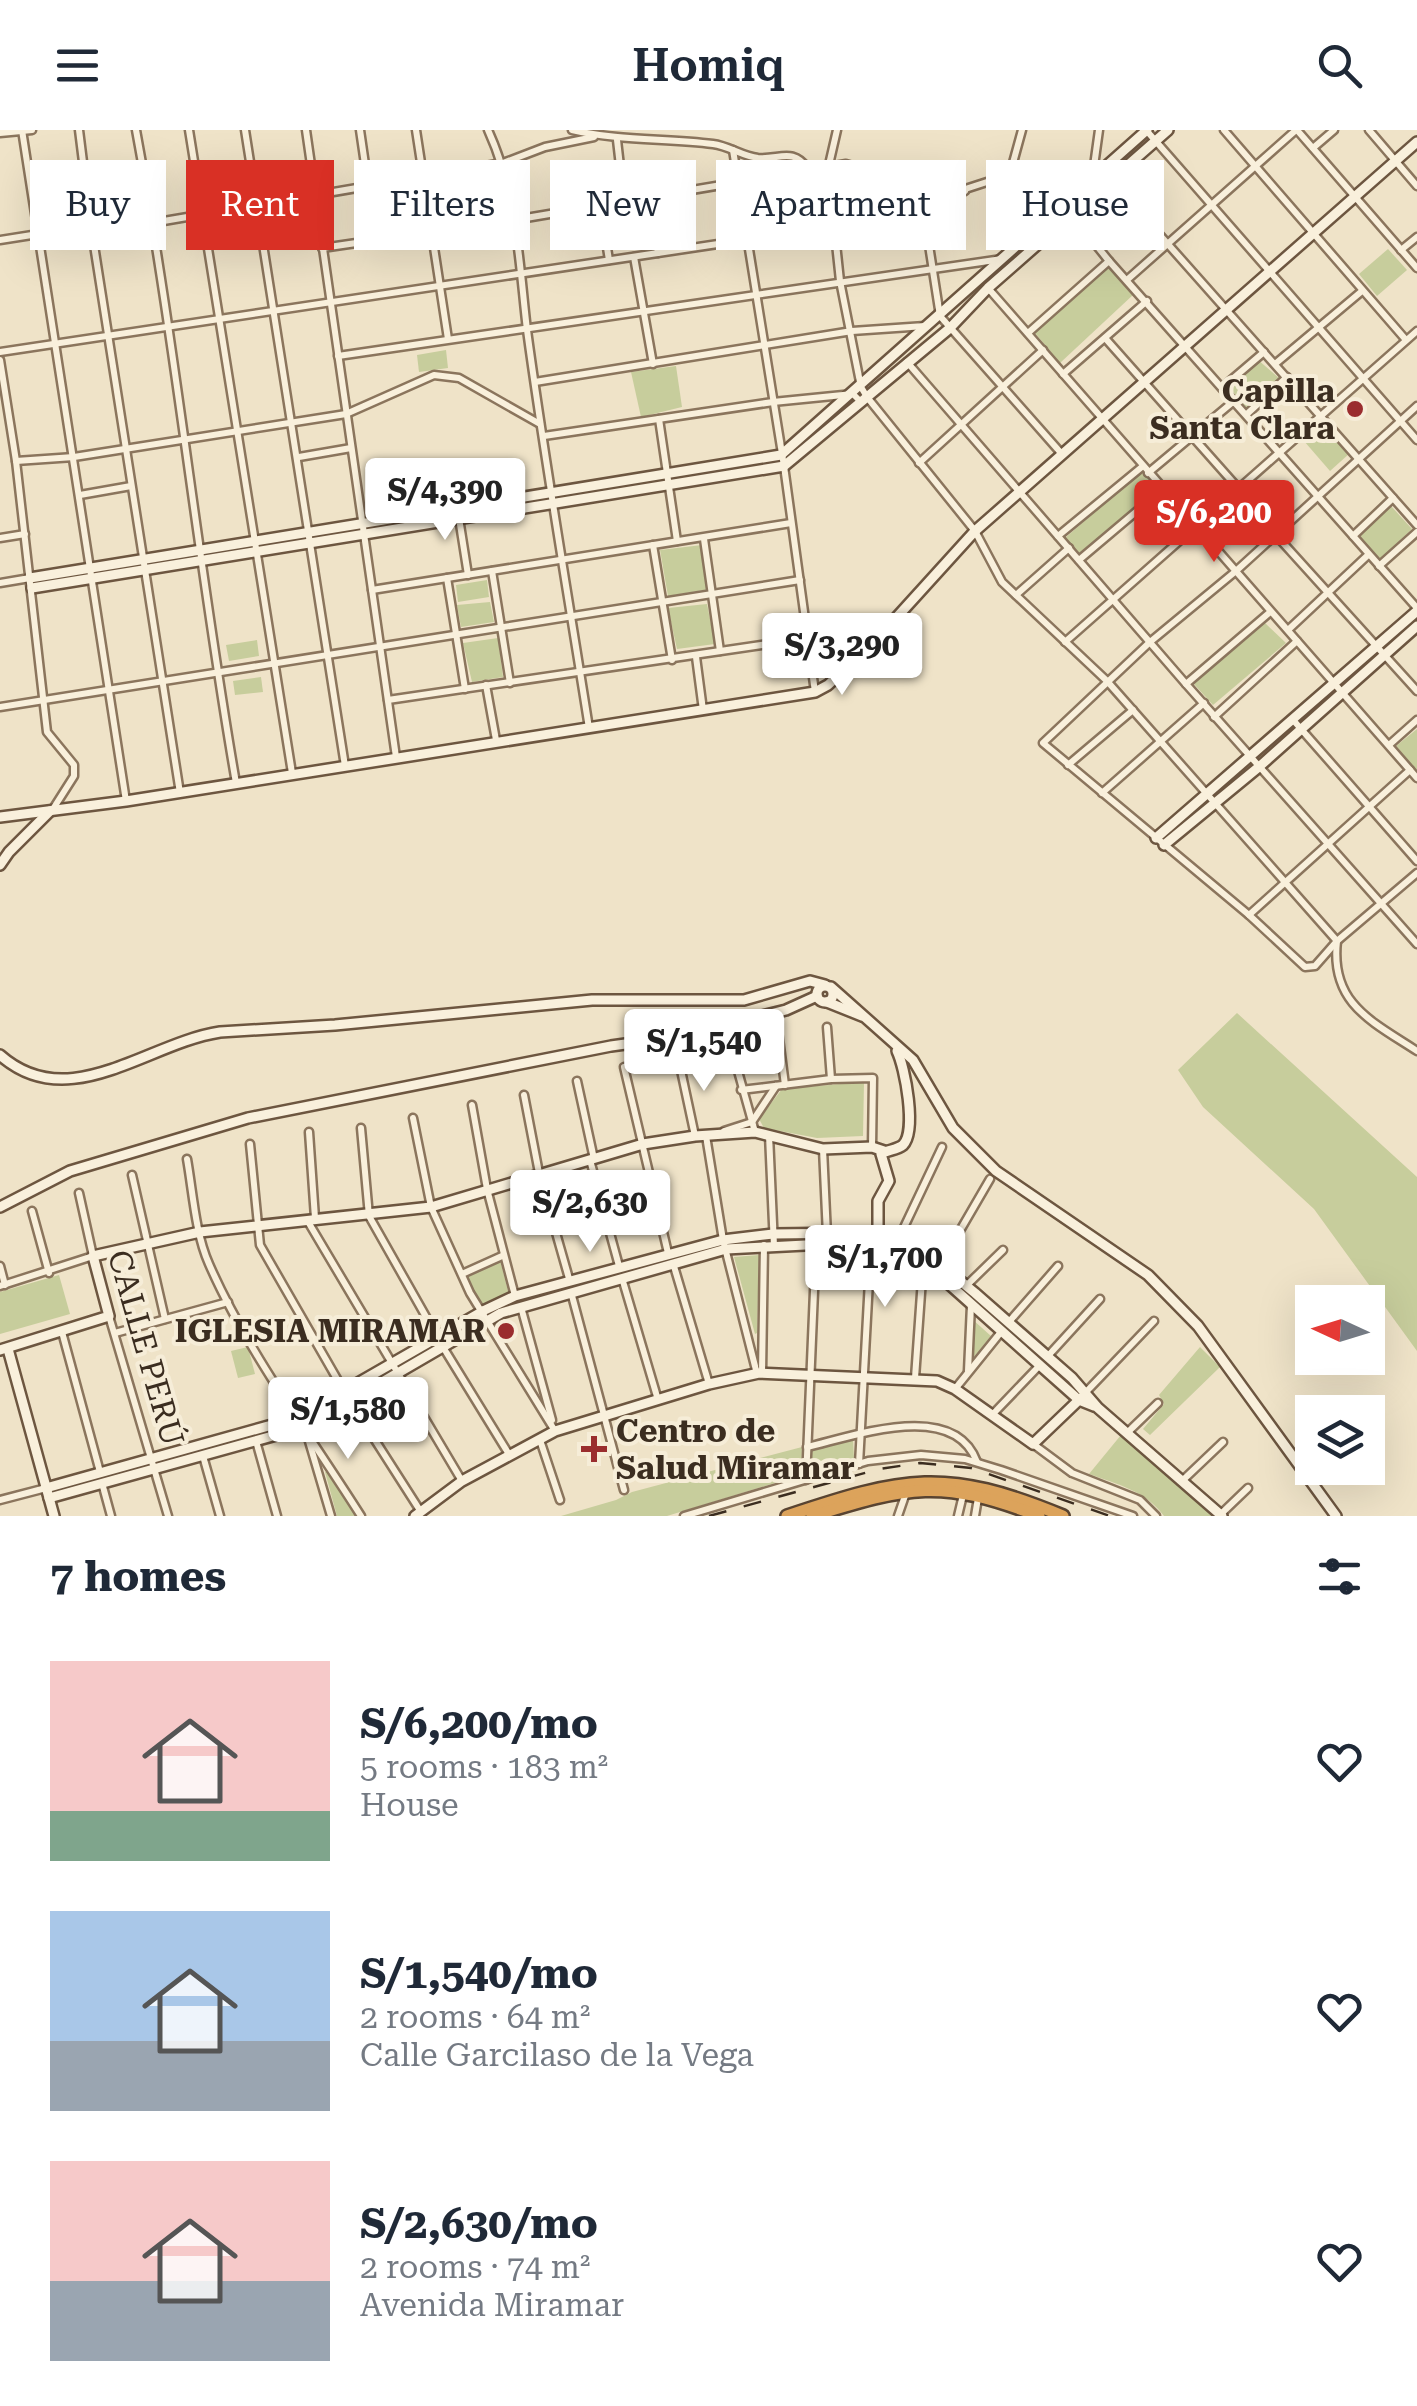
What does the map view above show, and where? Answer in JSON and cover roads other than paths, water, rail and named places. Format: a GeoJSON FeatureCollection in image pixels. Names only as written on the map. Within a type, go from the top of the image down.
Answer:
{"type":"FeatureCollection","features":[{"type":"Feature","properties":{"kind":"highway"},"geometry":{"type":"LineString","coordinates":[[812,1516],[902,1487],[964,1488],[1039,1513],[1063,1516]]}},
{"type":"Feature","properties":{"kind":"highway"},"geometry":{"type":"LineString","coordinates":[[787,1516],[840,1507]]}},
{"type":"Feature","properties":{"kind":"main road"},"geometry":{"type":"LineString","coordinates":[[1114,160],[1147,130]]}},
{"type":"Feature","properties":{"kind":"main road"},"geometry":{"type":"LineString","coordinates":[[1134,160],[1168,130]]}},
{"type":"Feature","properties":{"kind":"main road"},"geometry":{"type":"LineString","coordinates":[[0,817],[180,793],[815,692],[828,685],[877,639],[975,531],[1417,142]]}},
{"type":"Feature","properties":{"kind":"main road"},"geometry":{"type":"LineString","coordinates":[[860,395],[1014,250]]}},
{"type":"Feature","properties":{"kind":"main road"},"geometry":{"type":"LineString","coordinates":[[31,583],[783,461],[860,395],[950,328],[1032,250]]}},
{"type":"Feature","properties":{"kind":"main road"},"geometry":{"type":"LineString","coordinates":[[1160,841],[1216,803],[1260,766],[1335,684],[1417,610]]}},
{"type":"Feature","properties":{"kind":"main road"},"geometry":{"type":"LineString","coordinates":[[1160,841],[1253,756],[1343,692],[1417,626]]}},
{"type":"Feature","properties":{"kind":"main road"},"geometry":{"type":"LineString","coordinates":[[0,865],[52,810]]}},
{"type":"Feature","properties":{"kind":"main road"},"geometry":{"type":"LineString","coordinates":[[0,1055],[25,1072],[71,1080],[131,1064],[220,1032],[592,1000],[744,1000],[810,981],[824,994],[869,1019],[912,1060],[953,1128],[996,1170],[1148,1275],[1198,1326],[1336,1516]]}},
{"type":"Feature","properties":{"kind":"main road"},"geometry":{"type":"LineString","coordinates":[[0,1207],[72,1170],[248,1118],[610,1046],[683,1036],[824,994]]}},
{"type":"Feature","properties":{"kind":"main road"},"geometry":{"type":"LineString","coordinates":[[824,994],[869,1019]]}},
{"type":"Feature","properties":{"kind":"main road"},"geometry":{"type":"LineString","coordinates":[[93,1256],[200,1232],[432,1206],[643,1144],[754,1127],[769,1135],[823,1149],[900,1148],[907,1136],[907,1077],[896,1048]]}},
{"type":"Feature","properties":{"kind":"main road"},"geometry":{"type":"LineString","coordinates":[[874,1239],[878,1201],[889,1181],[880,1158],[884,1151]]}},
{"type":"Feature","properties":{"kind":"main road"},"geometry":{"type":"LineString","coordinates":[[571,1287],[619,1266],[671,1258],[768,1234],[898,1240],[922,1251],[966,1286],[1040,1366],[1098,1408],[1221,1515]]}},
{"type":"Feature","properties":{"kind":"main road"},"geometry":{"type":"LineString","coordinates":[[724,1244],[769,1247],[874,1239],[924,1262],[971,1304],[1047,1356],[1082,1396]]}},
{"type":"Feature","properties":{"kind":"main road","name":"CALLE PERÚ"},"geometry":{"type":"LineString","coordinates":[[93,1256],[110,1316]]}},
{"type":"Feature","properties":{"kind":"main road"},"geometry":{"type":"LineString","coordinates":[[47,1493],[152,1458],[297,1418],[347,1396],[484,1316],[518,1301],[622,1278],[671,1258]]}},
{"type":"Feature","properties":{"kind":"main road"},"geometry":{"type":"LineString","coordinates":[[54,1516],[4,1350],[110,1316]]}},
{"type":"Feature","properties":{"kind":"main road"},"geometry":{"type":"LineString","coordinates":[[418,1514],[462,1481],[555,1431],[708,1384],[759,1373],[937,1381],[955,1388],[1033,1444],[1082,1396]]}},
{"type":"Feature","properties":{"kind":"main road"},"geometry":{"type":"LineString","coordinates":[[101,1477],[156,1469],[305,1427],[347,1396]]}},
{"type":"Feature","properties":{"kind":"street"},"geometry":{"type":"LineString","coordinates":[[0,134],[32,130]]}},
{"type":"Feature","properties":{"kind":"street"},"geometry":{"type":"LineString","coordinates":[[79,130],[83,160]]}},
{"type":"Feature","properties":{"kind":"street"},"geometry":{"type":"LineString","coordinates":[[136,130],[141,160]]}},
{"type":"Feature","properties":{"kind":"street"},"geometry":{"type":"LineString","coordinates":[[190,130],[194,160]]}},
{"type":"Feature","properties":{"kind":"street"},"geometry":{"type":"LineString","coordinates":[[245,130],[250,160]]}},
{"type":"Feature","properties":{"kind":"street"},"geometry":{"type":"LineString","coordinates":[[306,130],[309,160]]}},
{"type":"Feature","properties":{"kind":"street"},"geometry":{"type":"LineString","coordinates":[[360,130],[364,160]]}},
{"type":"Feature","properties":{"kind":"street"},"geometry":{"type":"LineString","coordinates":[[416,130],[421,160]]}},
{"type":"Feature","properties":{"kind":"street"},"geometry":{"type":"LineString","coordinates":[[488,130],[502,160]]}},
{"type":"Feature","properties":{"kind":"street"},"geometry":{"type":"LineString","coordinates":[[572,130],[617,140],[653,134],[719,144],[758,158],[790,154],[801,160]]}},
{"type":"Feature","properties":{"kind":"street"},"geometry":{"type":"LineString","coordinates":[[830,160],[838,130]]}},
{"type":"Feature","properties":{"kind":"street"},"geometry":{"type":"LineString","coordinates":[[1014,160],[1022,130]]}},
{"type":"Feature","properties":{"kind":"street"},"geometry":{"type":"LineString","coordinates":[[1095,160],[1098,130]]}},
{"type":"Feature","properties":{"kind":"street"},"geometry":{"type":"LineString","coordinates":[[1147,130],[1268,274],[1417,440]]}},
{"type":"Feature","properties":{"kind":"street"},"geometry":{"type":"LineString","coordinates":[[1224,130],[1406,340]]}},
{"type":"Feature","properties":{"kind":"street"},"geometry":{"type":"LineString","coordinates":[[1128,279],[1296,130],[1417,268]]}},
{"type":"Feature","properties":{"kind":"street"},"geometry":{"type":"LineString","coordinates":[[1312,148],[1334,130]]}},
{"type":"Feature","properties":{"kind":"street"},"geometry":{"type":"LineString","coordinates":[[1368,130],[1417,186]]}},
{"type":"Feature","properties":{"kind":"street"},"geometry":{"type":"LineString","coordinates":[[22,131],[30,186]]}},
{"type":"Feature","properties":{"kind":"street"},"geometry":{"type":"LineString","coordinates":[[511,160],[544,147],[594,137]]}},
{"type":"Feature","properties":{"kind":"street"},"geometry":{"type":"LineString","coordinates":[[617,140],[619,160]]}},
{"type":"Feature","properties":{"kind":"street"},"geometry":{"type":"LineString","coordinates":[[733,150],[735,160]]}},
{"type":"Feature","properties":{"kind":"street"},"geometry":{"type":"LineString","coordinates":[[0,240],[30,236]]}},
{"type":"Feature","properties":{"kind":"street"},"geometry":{"type":"LineString","coordinates":[[1164,236],[1393,498],[1414,514],[1417,528],[1379,566]]}},
{"type":"Feature","properties":{"kind":"street"},"geometry":{"type":"LineString","coordinates":[[1401,250],[1417,237]]}},
{"type":"Feature","properties":{"kind":"street"},"geometry":{"type":"LineString","coordinates":[[0,352],[716,245]]}},
{"type":"Feature","properties":{"kind":"street"},"geometry":{"type":"LineString","coordinates":[[39,250],[126,801]]}},
{"type":"Feature","properties":{"kind":"street"},"geometry":{"type":"LineString","coordinates":[[95,250],[180,793]]}},
{"type":"Feature","properties":{"kind":"street"},"geometry":{"type":"LineString","coordinates":[[156,250],[236,782]]}},
{"type":"Feature","properties":{"kind":"street"},"geometry":{"type":"LineString","coordinates":[[209,250],[292,773]]}},
{"type":"Feature","properties":{"kind":"street"},"geometry":{"type":"LineString","coordinates":[[265,250],[344,766]]}},
{"type":"Feature","properties":{"kind":"street"},"geometry":{"type":"LineString","coordinates":[[322,250],[396,757]]}},
{"type":"Feature","properties":{"kind":"street"},"geometry":{"type":"LineString","coordinates":[[435,250],[448,339]]}},
{"type":"Feature","properties":{"kind":"street"},"geometry":{"type":"LineString","coordinates":[[519,250],[535,382],[589,728]]}},
{"type":"Feature","properties":{"kind":"street"},"geometry":{"type":"LineString","coordinates":[[607,250],[609,260]]}},
{"type":"Feature","properties":{"kind":"street"},"geometry":{"type":"LineString","coordinates":[[750,250],[815,692]]}},
{"type":"Feature","properties":{"kind":"street"},"geometry":{"type":"LineString","coordinates":[[837,250],[860,395],[975,531],[1002,582],[1107,681],[1337,941],[1335,962],[1340,985],[1364,1015],[1417,1050]]}},
{"type":"Feature","properties":{"kind":"street"},"geometry":{"type":"LineString","coordinates":[[930,250],[940,316],[1061,454]]}},
{"type":"Feature","properties":{"kind":"street"},"geometry":{"type":"LineString","coordinates":[[338,356],[933,268],[1007,256],[1007,250]]}},
{"type":"Feature","properties":{"kind":"street"},"geometry":{"type":"LineString","coordinates":[[1100,250],[1417,610]]}},
{"type":"Feature","properties":{"kind":"street"},"geometry":{"type":"LineString","coordinates":[[634,257],[653,364]]}},
{"type":"Feature","properties":{"kind":"street"},"geometry":{"type":"LineString","coordinates":[[1028,333],[1109,261]]}},
{"type":"Feature","properties":{"kind":"street"},"geometry":{"type":"LineString","coordinates":[[988,288],[1417,778]]}},
{"type":"Feature","properties":{"kind":"street"},"geometry":{"type":"LineString","coordinates":[[1274,364],[1362,291]]}},
{"type":"Feature","properties":{"kind":"street"},"geometry":{"type":"LineString","coordinates":[[1063,374],[1148,301]]}},
{"type":"Feature","properties":{"kind":"street"},"geometry":{"type":"LineString","coordinates":[[535,382],[852,331],[930,325]]}},
{"type":"Feature","properties":{"kind":"street"},"geometry":{"type":"LineString","coordinates":[[1064,642],[1417,332]]}},
{"type":"Feature","properties":{"kind":"street"},"geometry":{"type":"LineString","coordinates":[[1105,338],[1238,488]]}},
{"type":"Feature","properties":{"kind":"street"},"geometry":{"type":"LineString","coordinates":[[919,463],[1043,350]]}},
{"type":"Feature","properties":{"kind":"street"},"geometry":{"type":"LineString","coordinates":[[1223,387],[1264,352]]}},
{"type":"Feature","properties":{"kind":"street"},"geometry":{"type":"LineString","coordinates":[[0,360],[16,461],[47,732],[74,765],[74,776],[52,810]]}},
{"type":"Feature","properties":{"kind":"street"},"geometry":{"type":"LineString","coordinates":[[906,361],[1417,944]]}},
{"type":"Feature","properties":{"kind":"street"},"geometry":{"type":"LineString","coordinates":[[16,461],[74,457],[346,414],[434,375],[448,375],[499,398],[542,425]]}},
{"type":"Feature","properties":{"kind":"street"},"geometry":{"type":"LineString","coordinates":[[1247,414],[1287,376]]}},
{"type":"Feature","properties":{"kind":"street"},"geometry":{"type":"LineString","coordinates":[[544,436],[773,402],[860,395]]}},
{"type":"Feature","properties":{"kind":"street"},"geometry":{"type":"LineString","coordinates":[[1058,536],[1193,437],[1234,401]]}},
{"type":"Feature","properties":{"kind":"street"},"geometry":{"type":"LineString","coordinates":[[1417,406],[1044,739],[1045,746],[1249,915],[1305,967],[1315,966],[1337,941],[1417,873]]}},
{"type":"Feature","properties":{"kind":"street"},"geometry":{"type":"LineString","coordinates":[[659,419],[678,540]]}},
{"type":"Feature","properties":{"kind":"street"},"geometry":{"type":"LineString","coordinates":[[298,457],[351,448]]}},
{"type":"Feature","properties":{"kind":"street"},"geometry":{"type":"LineString","coordinates":[[80,495],[131,486]]}},
{"type":"Feature","properties":{"kind":"street"},"geometry":{"type":"LineString","coordinates":[[1079,560],[1162,490]]}},
{"type":"Feature","properties":{"kind":"street"},"geometry":{"type":"LineString","coordinates":[[1352,536],[1393,498]]}},
{"type":"Feature","properties":{"kind":"street"},"geometry":{"type":"LineString","coordinates":[[459,512],[468,574]]}},
{"type":"Feature","properties":{"kind":"street"},"geometry":{"type":"LineString","coordinates":[[372,590],[791,524]]}},
{"type":"Feature","properties":{"kind":"street"},"geometry":{"type":"LineString","coordinates":[[1274,533],[1417,691]]}},
{"type":"Feature","properties":{"kind":"street"},"geometry":{"type":"LineString","coordinates":[[0,538],[25,534]]}},
{"type":"Feature","properties":{"kind":"street"},"geometry":{"type":"LineString","coordinates":[[704,538],[720,651]]}},
{"type":"Feature","properties":{"kind":"street"},"geometry":{"type":"LineString","coordinates":[[653,545],[672,660]]}},
{"type":"Feature","properties":{"kind":"street"},"geometry":{"type":"LineString","coordinates":[[1016,595],[1069,548]]}},
{"type":"Feature","properties":{"kind":"street"},"geometry":{"type":"LineString","coordinates":[[1288,630],[1368,554]]}},
{"type":"Feature","properties":{"kind":"street"},"geometry":{"type":"LineString","coordinates":[[492,570],[510,683]]}},
{"type":"Feature","properties":{"kind":"street"},"geometry":{"type":"LineString","coordinates":[[446,578],[465,688]]}},
{"type":"Feature","properties":{"kind":"street"},"geometry":{"type":"LineString","coordinates":[[0,707],[800,580]]}},
{"type":"Feature","properties":{"kind":"street"},"geometry":{"type":"LineString","coordinates":[[0,583],[31,583]]}},
{"type":"Feature","properties":{"kind":"street"},"geometry":{"type":"LineString","coordinates":[[1186,684],[1269,612]]}},
{"type":"Feature","properties":{"kind":"street"},"geometry":{"type":"LineString","coordinates":[[388,700],[809,638]]}},
{"type":"Feature","properties":{"kind":"street"},"geometry":{"type":"LineString","coordinates":[[1214,716],[1297,641]]}},
{"type":"Feature","properties":{"kind":"street"},"geometry":{"type":"LineString","coordinates":[[696,656],[703,711]]}},
{"type":"Feature","properties":{"kind":"street"},"geometry":{"type":"LineString","coordinates":[[486,685],[496,740]]}},
{"type":"Feature","properties":{"kind":"street"},"geometry":{"type":"LineString","coordinates":[[1102,793],[1204,703]]}},
{"type":"Feature","properties":{"kind":"street"},"geometry":{"type":"LineString","coordinates":[[1068,765],[1133,710]]}},
{"type":"Feature","properties":{"kind":"street"},"geometry":{"type":"LineString","coordinates":[[1390,745],[1417,720]]}},
{"type":"Feature","properties":{"kind":"street"},"geometry":{"type":"LineString","coordinates":[[1298,725],[1417,861]]}},
{"type":"Feature","properties":{"kind":"street"},"geometry":{"type":"LineString","coordinates":[[1249,915],[1410,770]]}},
{"type":"Feature","properties":{"kind":"street"},"geometry":{"type":"LineString","coordinates":[[827,1027],[831,1079]]}},
{"type":"Feature","properties":{"kind":"street"},"geometry":{"type":"LineString","coordinates":[[754,1127],[781,1085],[778,1031]]}},
{"type":"Feature","properties":{"kind":"street"},"geometry":{"type":"LineString","coordinates":[[731,1046],[754,1127]]}},
{"type":"Feature","properties":{"kind":"street"},"geometry":{"type":"LineString","coordinates":[[678,1060],[703,1136],[724,1244],[759,1373]]}},
{"type":"Feature","properties":{"kind":"street"},"geometry":{"type":"LineString","coordinates":[[624,1067],[671,1258],[708,1384]]}},
{"type":"Feature","properties":{"kind":"street"},"geometry":{"type":"LineString","coordinates":[[741,1090],[874,1078],[872,1147]]}},
{"type":"Feature","properties":{"kind":"street"},"geometry":{"type":"LineString","coordinates":[[577,1081],[619,1266]]}},
{"type":"Feature","properties":{"kind":"street"},"geometry":{"type":"LineString","coordinates":[[524,1095],[538,1173],[624,1490]]}},
{"type":"Feature","properties":{"kind":"street"},"geometry":{"type":"LineString","coordinates":[[472,1105],[502,1256],[555,1431]]}},
{"type":"Feature","properties":{"kind":"street"},"geometry":{"type":"LineString","coordinates":[[413,1118],[432,1206],[462,1274],[555,1431]]}},
{"type":"Feature","properties":{"kind":"street"},"geometry":{"type":"LineString","coordinates":[[360,1128],[369,1216],[440,1342],[511,1456]]}},
{"type":"Feature","properties":{"kind":"street"},"geometry":{"type":"LineString","coordinates":[[308,1132],[311,1218],[394,1369],[462,1481]]}},
{"type":"Feature","properties":{"kind":"street"},"geometry":{"type":"LineString","coordinates":[[759,1373],[769,1247],[769,1135]]}},
{"type":"Feature","properties":{"kind":"street"},"geometry":{"type":"LineString","coordinates":[[250,1144],[260,1245],[418,1514]]}},
{"type":"Feature","properties":{"kind":"street"},"geometry":{"type":"LineString","coordinates":[[898,1240],[942,1147]]}},
{"type":"Feature","properties":{"kind":"street"},"geometry":{"type":"LineString","coordinates":[[823,1149],[827,1235]]}},
{"type":"Feature","properties":{"kind":"street"},"geometry":{"type":"LineString","coordinates":[[188,1159],[208,1262],[297,1418],[361,1516]]}},
{"type":"Feature","properties":{"kind":"street"},"geometry":{"type":"LineString","coordinates":[[132,1175],[165,1319]]}},
{"type":"Feature","properties":{"kind":"street"},"geometry":{"type":"LineString","coordinates":[[940,1264],[990,1180]]}},
{"type":"Feature","properties":{"kind":"street","name":"CALLE PERÚ"},"geometry":{"type":"LineString","coordinates":[[79,1192],[93,1256]]}},
{"type":"Feature","properties":{"kind":"street"},"geometry":{"type":"LineString","coordinates":[[32,1211],[48,1273]]}},
{"type":"Feature","properties":{"kind":"street"},"geometry":{"type":"LineString","coordinates":[[859,1464],[874,1239]]}},
{"type":"Feature","properties":{"kind":"street"},"geometry":{"type":"LineString","coordinates":[[806,1480],[816,1244]]}},
{"type":"Feature","properties":{"kind":"street"},"geometry":{"type":"LineString","coordinates":[[966,1286],[1003,1250]]}},
{"type":"Feature","properties":{"kind":"street"},"geometry":{"type":"LineString","coordinates":[[0,1266],[3,1286],[93,1256]]}},
{"type":"Feature","properties":{"kind":"street"},"geometry":{"type":"LineString","coordinates":[[462,1274],[502,1256]]}},
{"type":"Feature","properties":{"kind":"street"},"geometry":{"type":"LineString","coordinates":[[915,1378],[924,1262]]}},
{"type":"Feature","properties":{"kind":"street"},"geometry":{"type":"LineString","coordinates":[[955,1388],[1058,1266]]}},
{"type":"Feature","properties":{"kind":"street"},"geometry":{"type":"LineString","coordinates":[[622,1278],[658,1400]]}},
{"type":"Feature","properties":{"kind":"street"},"geometry":{"type":"LineString","coordinates":[[1047,1356],[1100,1299]]}},
{"type":"Feature","properties":{"kind":"street"},"geometry":{"type":"LineString","coordinates":[[115,1334],[228,1302]]}},
{"type":"Feature","properties":{"kind":"street"},"geometry":{"type":"LineString","coordinates":[[968,1371],[971,1304]]}},
{"type":"Feature","properties":{"kind":"street","name":"CALLE PERÚ"},"geometry":{"type":"LineString","coordinates":[[110,1316],[168,1516]]}},
{"type":"Feature","properties":{"kind":"street"},"geometry":{"type":"LineString","coordinates":[[1082,1396],[1154,1321]]}},
{"type":"Feature","properties":{"kind":"street"},"geometry":{"type":"LineString","coordinates":[[62,1332],[110,1516]]}},
{"type":"Feature","properties":{"kind":"street"},"geometry":{"type":"LineString","coordinates":[[993,1414],[1040,1366]]}},
{"type":"Feature","properties":{"kind":"street"},"geometry":{"type":"LineString","coordinates":[[1127,1433],[1158,1404]]}},
{"type":"Feature","properties":{"kind":"street"},"geometry":{"type":"LineString","coordinates":[[305,1427],[331,1516]]}},
{"type":"Feature","properties":{"kind":"street"},"geometry":{"type":"LineString","coordinates":[[807,1446],[903,1427],[941,1428],[962,1438],[972,1448],[977,1463]]}},
{"type":"Feature","properties":{"kind":"street"},"geometry":{"type":"LineString","coordinates":[[540,1440],[560,1500]]}},
{"type":"Feature","properties":{"kind":"street"},"geometry":{"type":"LineString","coordinates":[[256,1441],[277,1516]]}},
{"type":"Feature","properties":{"kind":"street"},"geometry":{"type":"LineString","coordinates":[[1182,1481],[1223,1442]]}},
{"type":"Feature","properties":{"kind":"street"},"geometry":{"type":"LineString","coordinates":[[1033,1444],[1072,1473],[1140,1500],[1156,1516]]}},
{"type":"Feature","properties":{"kind":"street"},"geometry":{"type":"LineString","coordinates":[[684,1516],[881,1458],[921,1455],[977,1463],[1133,1516]]}},
{"type":"Feature","properties":{"kind":"street"},"geometry":{"type":"LineString","coordinates":[[203,1456],[220,1516]]}},
{"type":"Feature","properties":{"kind":"street"},"geometry":{"type":"LineString","coordinates":[[898,1513],[902,1487]]}},
{"type":"Feature","properties":{"kind":"street"},"geometry":{"type":"LineString","coordinates":[[958,1516],[964,1488]]}},
{"type":"Feature","properties":{"kind":"street"},"geometry":{"type":"LineString","coordinates":[[1221,1515],[1248,1488]]}},
{"type":"Feature","properties":{"kind":"street"},"geometry":{"type":"LineString","coordinates":[[975,1516],[980,1492]]}},
{"type":"Feature","properties":{"kind":"street"},"geometry":{"type":"LineString","coordinates":[[0,1500],[47,1493]]}},
{"type":"Feature","properties":{"kind":"railway"},"geometry":{"type":"LineString","coordinates":[[709,1516],[879,1469],[920,1463],[971,1468],[1110,1516]]}},
{"type":"Feature","properties":{"kind":"place","name":"Capilla Santa Clara"},"geometry":{"type":"Point","coordinates":[1355,409]}},
{"type":"Feature","properties":{"kind":"place","name":"IGLESIA MIRAMAR"},"geometry":{"type":"Point","coordinates":[506,1331]}},
{"type":"Feature","properties":{"kind":"place","name":"Centro de Salud Miramar"},"geometry":{"type":"Point","coordinates":[594,1449]}}]}
